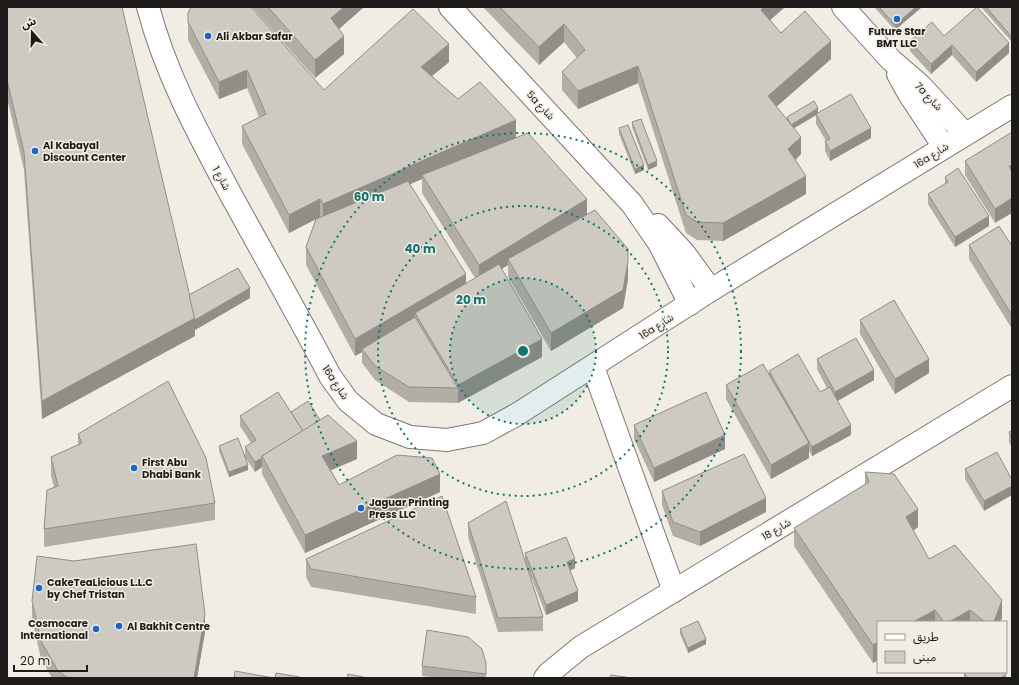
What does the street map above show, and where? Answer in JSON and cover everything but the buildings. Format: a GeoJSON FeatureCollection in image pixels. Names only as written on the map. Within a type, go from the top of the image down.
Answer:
{"type":"FeatureCollection","features":[{"type":"Feature","properties":{"kind":"street","name":"شارع 1"},"geometry":{"type":"LineString","coordinates":[[148,7],[164,60],[190,119],[312,342]]}},
{"type":"Feature","properties":{"kind":"street","name":"5a شارع"},"geometry":{"type":"LineString","coordinates":[[450,7],[632,204],[659,244],[690,304]]}},
{"type":"Feature","properties":{"kind":"street","name":"7a شارع"},"geometry":{"type":"LineString","coordinates":[[842,7],[891,60],[920,85],[966,134]]}},
{"type":"Feature","properties":{"kind":"street","name":"7a شارع"},"geometry":{"type":"LineString","coordinates":[[891,60],[909,94],[944,147]]}},
{"type":"Feature","properties":{"kind":"street","name":"16a شارع"},"geometry":{"type":"LineString","coordinates":[[312,342],[330,376],[348,401],[376,424],[410,437],[447,440],[483,432],[516,415],[711,290],[1012,106]]}},
{"type":"Feature","properties":{"kind":"street","name":"5a شارع"},"geometry":{"type":"LineString","coordinates":[[632,204],[656,222],[673,240],[711,290]]}},
{"type":"Feature","properties":{"kind":"street"},"geometry":{"type":"LineString","coordinates":[[593,367],[674,591]]}},
{"type":"Feature","properties":{"kind":"street","name":"شارع 18"},"geometry":{"type":"LineString","coordinates":[[545,678],[581,647],[1012,386]]}},
{"type":"Feature","properties":{"kind":"place","name":"Future Star BMT LLC"},"geometry":{"type":"Point","coordinates":[897,19]}},
{"type":"Feature","properties":{"kind":"place","name":"Ali Akbar Safar"},"geometry":{"type":"Point","coordinates":[208,36]}},
{"type":"Feature","properties":{"kind":"place","name":"Al Kabayal Discount Center"},"geometry":{"type":"Point","coordinates":[35,151]}},
{"type":"Feature","properties":{"kind":"place","name":"First Abu Dhabi Bank"},"geometry":{"type":"Point","coordinates":[134,468]}},
{"type":"Feature","properties":{"kind":"place","name":"Jaguar Printing Press LLC"},"geometry":{"type":"Point","coordinates":[361,508]}},
{"type":"Feature","properties":{"kind":"place","name":"CakeTeaLicious L.L.C by Chef Tristan"},"geometry":{"type":"Point","coordinates":[39,588]}},
{"type":"Feature","properties":{"kind":"place","name":"Al Bakhit Centre"},"geometry":{"type":"Point","coordinates":[119,626]}},
{"type":"Feature","properties":{"kind":"place","name":"Cosmocare International"},"geometry":{"type":"Point","coordinates":[96,629]}}]}
